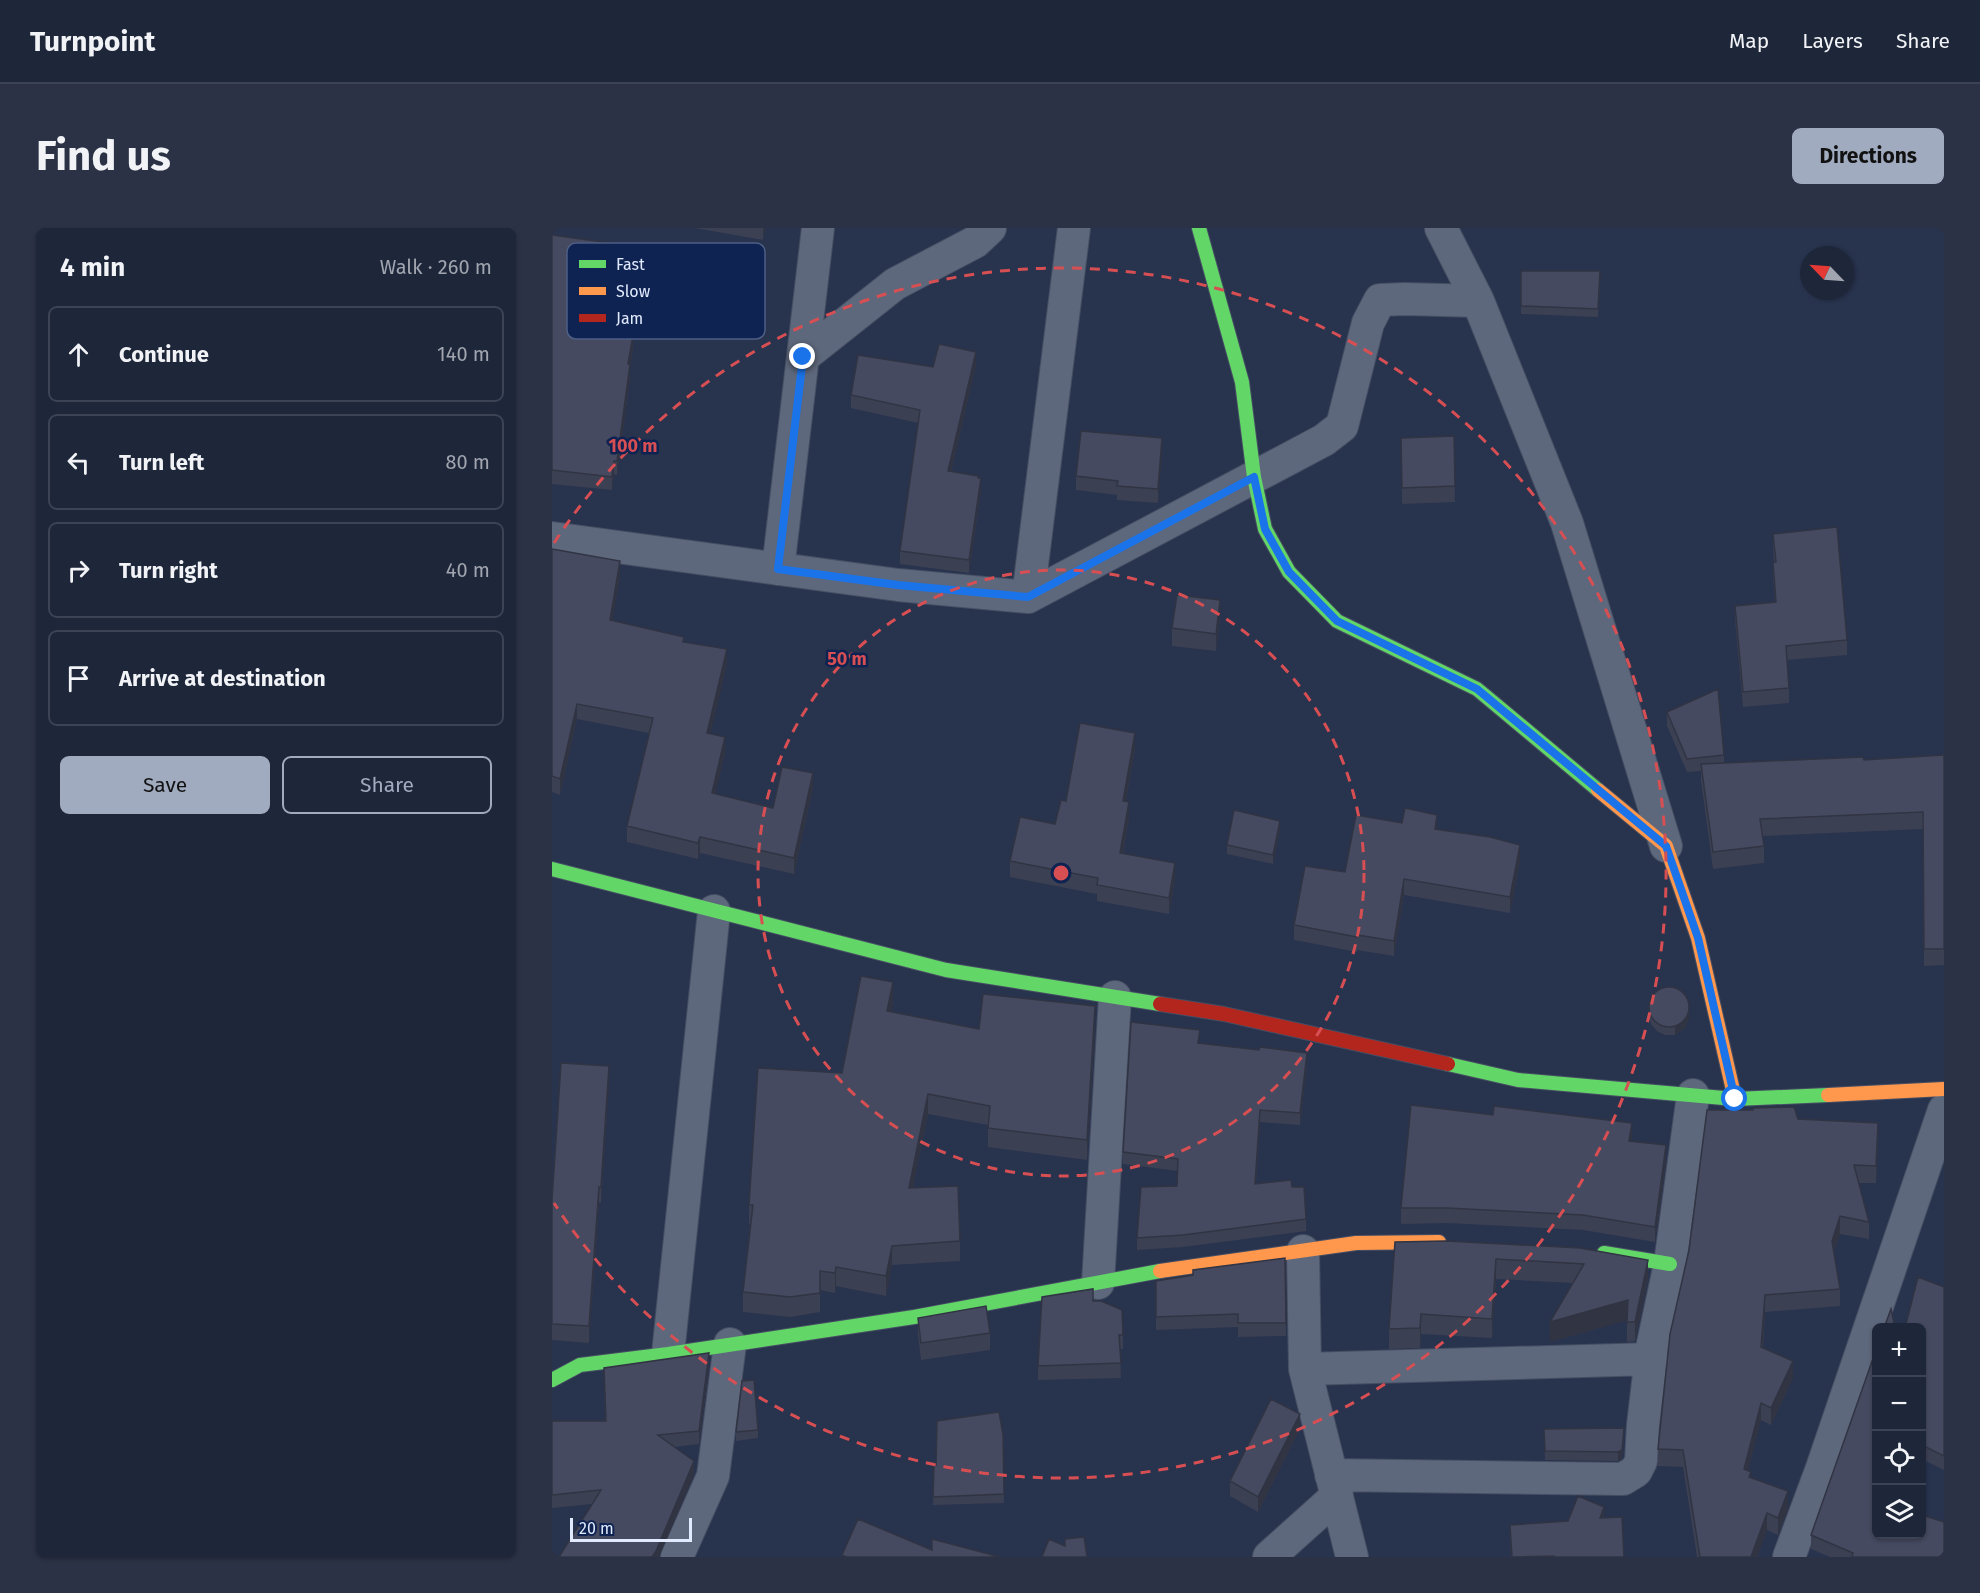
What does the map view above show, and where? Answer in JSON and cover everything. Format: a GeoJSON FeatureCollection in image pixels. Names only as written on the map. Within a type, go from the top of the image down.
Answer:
{"type":"FeatureCollection","features":[{"type":"Feature","properties":{"kind":"street"},"geometry":{"type":"LineString","coordinates":[[778,569],[818,228]]}},
{"type":"Feature","properties":{"kind":"street"},"geometry":{"type":"LineString","coordinates":[[803,357],[895,284],[975,242],[990,228]]}},
{"type":"Feature","properties":{"kind":"street"},"geometry":{"type":"LineString","coordinates":[[1028,597],[1074,228]]}},
{"type":"Feature","properties":{"kind":"street"},"geometry":{"type":"LineString","coordinates":[[1199,228],[1242,382],[1254,477],[1265,529],[1289,572],[1337,621],[1477,689],[1666,846]]}},
{"type":"Feature","properties":{"kind":"street"},"geometry":{"type":"LineString","coordinates":[[1441,228],[1478,301],[1567,523],[1666,846],[1698,938],[1735,1099]]}},
{"type":"Feature","properties":{"kind":"street"},"geometry":{"type":"LineString","coordinates":[[552,538],[898,585],[1028,597],[1324,440],[1342,426],[1368,323],[1380,300],[1478,301]]}},
{"type":"Feature","properties":{"kind":"street"},"geometry":{"type":"LineString","coordinates":[[552,869],[945,970],[1224,1014],[1518,1080],[1735,1099],[1944,1089]]}},
{"type":"Feature","properties":{"kind":"street"},"geometry":{"type":"LineString","coordinates":[[668,1354],[714,911]]}},
{"type":"Feature","properties":{"kind":"street"},"geometry":{"type":"LineString","coordinates":[[1098,1283],[1115,997]]}},
{"type":"Feature","properties":{"kind":"street"},"geometry":{"type":"LineString","coordinates":[[1269,1557],[1334,1486],[1623,1479],[1636,1471],[1641,1461],[1643,1425],[1652,1359],[1670,1264],[1693,1095]]}},
{"type":"Feature","properties":{"kind":"street"},"geometry":{"type":"LineString","coordinates":[[1789,1557],[1826,1457],[1944,1110]]}},
{"type":"Feature","properties":{"kind":"street"},"geometry":{"type":"LineString","coordinates":[[552,1380],[580,1365],[914,1317],[1191,1265],[1356,1244],[1457,1242]]}},
{"type":"Feature","properties":{"kind":"street"},"geometry":{"type":"LineString","coordinates":[[1303,1251],[1305,1369],[1352,1557]]}},
{"type":"Feature","properties":{"kind":"street"},"geometry":{"type":"LineString","coordinates":[[1593,1251],[1670,1264]]}},
{"type":"Feature","properties":{"kind":"street"},"geometry":{"type":"LineString","coordinates":[[677,1557],[713,1476],[730,1344]]}},
{"type":"Feature","properties":{"kind":"street"},"geometry":{"type":"LineString","coordinates":[[1305,1369],[1652,1359]]}},
{"type":"Feature","properties":{"kind":"building"},"geometry":{"type":"Polygon","coordinates":[[[552,235],[610,243],[567,243],[567,339],[632,339],[617,461],[614,461],[612,477],[552,470],[552,235]]]}},
{"type":"Feature","properties":{"kind":"building"},"geometry":{"type":"Polygon","coordinates":[[[1521,271],[1600,271],[1598,309],[1521,306],[1521,271]]]}},
{"type":"Feature","properties":{"kind":"building"},"geometry":{"type":"Polygon","coordinates":[[[939,344],[976,352],[948,471],[981,478],[969,560],[900,551],[920,410],[851,395],[858,355],[933,367],[939,344]]]}},
{"type":"Feature","properties":{"kind":"building"},"geometry":{"type":"Polygon","coordinates":[[[1081,431],[1162,438],[1158,489],[1117,486],[1118,481],[1076,476],[1081,431]]]}},
{"type":"Feature","properties":{"kind":"building"},"geometry":{"type":"Polygon","coordinates":[[[1454,436],[1455,486],[1402,488],[1401,438],[1454,436]]]}},
{"type":"Feature","properties":{"kind":"building"},"geometry":{"type":"Polygon","coordinates":[[[1837,527],[1847,640],[1786,646],[1789,688],[1743,692],[1735,606],[1776,602],[1773,534],[1837,527]]]}},
{"type":"Feature","properties":{"kind":"building"},"geometry":{"type":"Polygon","coordinates":[[[552,549],[620,561],[610,620],[684,637],[683,642],[727,649],[707,733],[725,737],[712,793],[773,808],[782,767],[813,773],[794,858],[700,837],[698,843],[627,826],[653,718],[577,704],[560,779],[552,776],[552,549]]]}},
{"type":"Feature","properties":{"kind":"building"},"geometry":{"type":"Polygon","coordinates":[[[1177,595],[1220,600],[1216,634],[1172,628],[1177,595]]]}},
{"type":"Feature","properties":{"kind":"building"},"geometry":{"type":"Polygon","coordinates":[[[1718,689],[1724,755],[1687,759],[1667,712],[1718,689]]]}},
{"type":"Feature","properties":{"kind":"building"},"geometry":{"type":"Polygon","coordinates":[[[1080,723],[1135,733],[1123,801],[1129,802],[1120,853],[1175,863],[1169,898],[1097,885],[1098,878],[1010,861],[1020,817],[1055,824],[1061,800],[1066,801],[1080,723]]]}},
{"type":"Feature","properties":{"kind":"building"},"geometry":{"type":"Polygon","coordinates":[[[1944,755],[1944,949],[1924,949],[1923,812],[1760,819],[1764,846],[1713,852],[1701,764],[1863,757],[1864,760],[1944,755]]]}},
{"type":"Feature","properties":{"kind":"building"},"geometry":{"type":"Polygon","coordinates":[[[1405,808],[1437,815],[1435,829],[1490,837],[1520,845],[1510,897],[1404,879],[1394,941],[1357,935],[1357,937],[1294,925],[1305,866],[1345,872],[1356,815],[1402,823],[1405,808]]]}},
{"type":"Feature","properties":{"kind":"building"},"geometry":{"type":"Polygon","coordinates":[[[1234,810],[1280,821],[1273,855],[1227,845],[1234,810]]]}},
{"type":"Feature","properties":{"kind":"building"},"geometry":{"type":"Polygon","coordinates":[[[861,976],[893,982],[887,1011],[979,1029],[983,994],[1095,1006],[1087,1140],[988,1128],[990,1106],[928,1094],[909,1188],[958,1186],[960,1241],[892,1246],[886,1276],[836,1267],[835,1273],[820,1271],[820,1293],[790,1297],[743,1292],[753,1205],[749,1205],[758,1068],[842,1073],[861,976]]]}},
{"type":"Feature","properties":{"kind":"building"},"geometry":{"type":"Polygon","coordinates":[[[1669,987],[1683,993],[1689,1007],[1683,1021],[1669,1027],[1655,1021],[1649,1007],[1655,993],[1669,987]]]}},
{"type":"Feature","properties":{"kind":"building"},"geometry":{"type":"Polygon","coordinates":[[[1131,1022],[1200,1030],[1198,1043],[1307,1053],[1300,1113],[1260,1110],[1255,1184],[1291,1180],[1292,1187],[1304,1187],[1306,1219],[1183,1235],[1137,1238],[1141,1187],[1177,1186],[1178,1159],[1123,1152],[1131,1022]]]}},
{"type":"Feature","properties":{"kind":"building"},"geometry":{"type":"Polygon","coordinates":[[[561,1063],[609,1066],[589,1326],[552,1324],[552,1200],[561,1063]]]}},
{"type":"Feature","properties":{"kind":"building"},"geometry":{"type":"Polygon","coordinates":[[[1411,1105],[1493,1115],[1494,1106],[1632,1123],[1629,1141],[1666,1145],[1655,1227],[1583,1215],[1401,1208],[1411,1105]]]}},
{"type":"Feature","properties":{"kind":"building"},"geometry":{"type":"Polygon","coordinates":[[[1794,1107],[1798,1119],[1878,1123],[1876,1166],[1854,1165],[1869,1222],[1840,1216],[1832,1241],[1840,1289],[1765,1295],[1761,1347],[1793,1361],[1771,1408],[1761,1403],[1744,1469],[1751,1472],[1749,1477],[1788,1491],[1778,1518],[1767,1513],[1751,1557],[1700,1557],[1683,1450],[1658,1449],[1670,1334],[1689,1250],[1707,1110],[1794,1107]]]}},
{"type":"Feature","properties":{"kind":"building"},"geometry":{"type":"Polygon","coordinates":[[[1446,1241],[1580,1248],[1648,1260],[1635,1322],[1627,1322],[1628,1300],[1550,1322],[1584,1264],[1496,1259],[1492,1319],[1421,1314],[1420,1328],[1389,1329],[1395,1242],[1446,1241]]]}},
{"type":"Feature","properties":{"kind":"building"},"geometry":{"type":"Polygon","coordinates":[[[1285,1258],[1286,1323],[1238,1323],[1238,1314],[1156,1317],[1156,1281],[1193,1275],[1193,1270],[1285,1258]]]}},
{"type":"Feature","properties":{"kind":"building"},"geometry":{"type":"Polygon","coordinates":[[[1918,1277],[1944,1287],[1944,1456],[1926,1447],[1926,1323],[1906,1323],[1918,1277]]]}},
{"type":"Feature","properties":{"kind":"building"},"geometry":{"type":"Polygon","coordinates":[[[1093,1289],[1093,1301],[1101,1301],[1122,1310],[1123,1335],[1119,1335],[1121,1363],[1038,1366],[1042,1297],[1093,1289]]]}},
{"type":"Feature","properties":{"kind":"building"},"geometry":{"type":"Polygon","coordinates":[[[986,1306],[990,1333],[921,1343],[918,1318],[986,1306]]]}},
{"type":"Feature","properties":{"kind":"building"},"geometry":{"type":"Polygon","coordinates":[[[1891,1309],[1894,1323],[1886,1323],[1891,1309]]]}},
{"type":"Feature","properties":{"kind":"building"},"geometry":{"type":"Polygon","coordinates":[[[709,1353],[699,1431],[658,1435],[694,1461],[652,1557],[559,1557],[601,1490],[552,1495],[552,1421],[606,1421],[604,1368],[709,1353]]]}},
{"type":"Feature","properties":{"kind":"building"},"geometry":{"type":"Polygon","coordinates":[[[1872,1361],[1872,1539],[1926,1539],[1926,1516],[1944,1522],[1944,1557],[1852,1557],[1853,1553],[1811,1535],[1872,1361]]]}},
{"type":"Feature","properties":{"kind":"building"},"geometry":{"type":"Polygon","coordinates":[[[754,1380],[758,1430],[736,1432],[742,1381],[754,1380]]]}},
{"type":"Feature","properties":{"kind":"building"},"geometry":{"type":"Polygon","coordinates":[[[1271,1399],[1300,1414],[1258,1497],[1230,1481],[1271,1399]]]}},
{"type":"Feature","properties":{"kind":"building"},"geometry":{"type":"Polygon","coordinates":[[[999,1412],[1003,1434],[1004,1494],[933,1497],[937,1421],[999,1412]]]}},
{"type":"Feature","properties":{"kind":"building"},"geometry":{"type":"Polygon","coordinates":[[[1624,1428],[1622,1450],[1618,1452],[1545,1451],[1544,1429],[1624,1428]]]}},
{"type":"Feature","properties":{"kind":"building"},"geometry":{"type":"Polygon","coordinates":[[[1578,1496],[1604,1507],[1600,1518],[1622,1517],[1624,1557],[1512,1557],[1510,1525],[1568,1521],[1578,1496]]]}},
{"type":"Feature","properties":{"kind":"building"},"geometry":{"type":"Polygon","coordinates":[[[858,1519],[932,1550],[932,1539],[1000,1557],[846,1557],[842,1555],[858,1519]]]}},
{"type":"Feature","properties":{"kind":"building"},"geometry":{"type":"Polygon","coordinates":[[[1084,1537],[1087,1557],[1042,1557],[1049,1539],[1065,1546],[1065,1539],[1084,1537]]]}},
{"type":"Feature","properties":{"kind":"traffic: fast"},"geometry":{"type":"LineString","coordinates":[[1199,228],[1242,382],[1254,477],[1265,529],[1289,572],[1337,621],[1477,689],[1598,790]]}},
{"type":"Feature","properties":{"kind":"traffic: fast"},"geometry":{"type":"LineString","coordinates":[[552,869],[946,970],[1160,1004]]}},
{"type":"Feature","properties":{"kind":"traffic: fast"},"geometry":{"type":"LineString","coordinates":[[1448,1064],[1518,1080],[1735,1099],[1828,1095]]}},
{"type":"Feature","properties":{"kind":"traffic: fast"},"geometry":{"type":"LineString","coordinates":[[1604,1253],[1670,1264]]}},
{"type":"Feature","properties":{"kind":"traffic: fast"},"geometry":{"type":"LineString","coordinates":[[552,1380],[580,1365],[914,1317],[1160,1271]]}},
{"type":"Feature","properties":{"kind":"traffic: slow"},"geometry":{"type":"LineString","coordinates":[[1598,790],[1666,846],[1698,938],[1735,1099]]}},
{"type":"Feature","properties":{"kind":"traffic: slow"},"geometry":{"type":"LineString","coordinates":[[1828,1095],[1944,1089]]}},
{"type":"Feature","properties":{"kind":"traffic: slow"},"geometry":{"type":"LineString","coordinates":[[1160,1271],[1356,1243],[1439,1242]]}},
{"type":"Feature","properties":{"kind":"traffic: jam"},"geometry":{"type":"LineString","coordinates":[[1160,1004],[1224,1014],[1448,1064]]}},
{"type":"Feature","properties":{"kind":"route"},"geometry":{"type":"LineString","coordinates":[[803,357],[778,569],[898,585],[1028,597],[1254,477],[1265,529],[1289,572],[1337,621],[1477,689],[1666,846],[1698,938],[1735,1099]]}}]}
